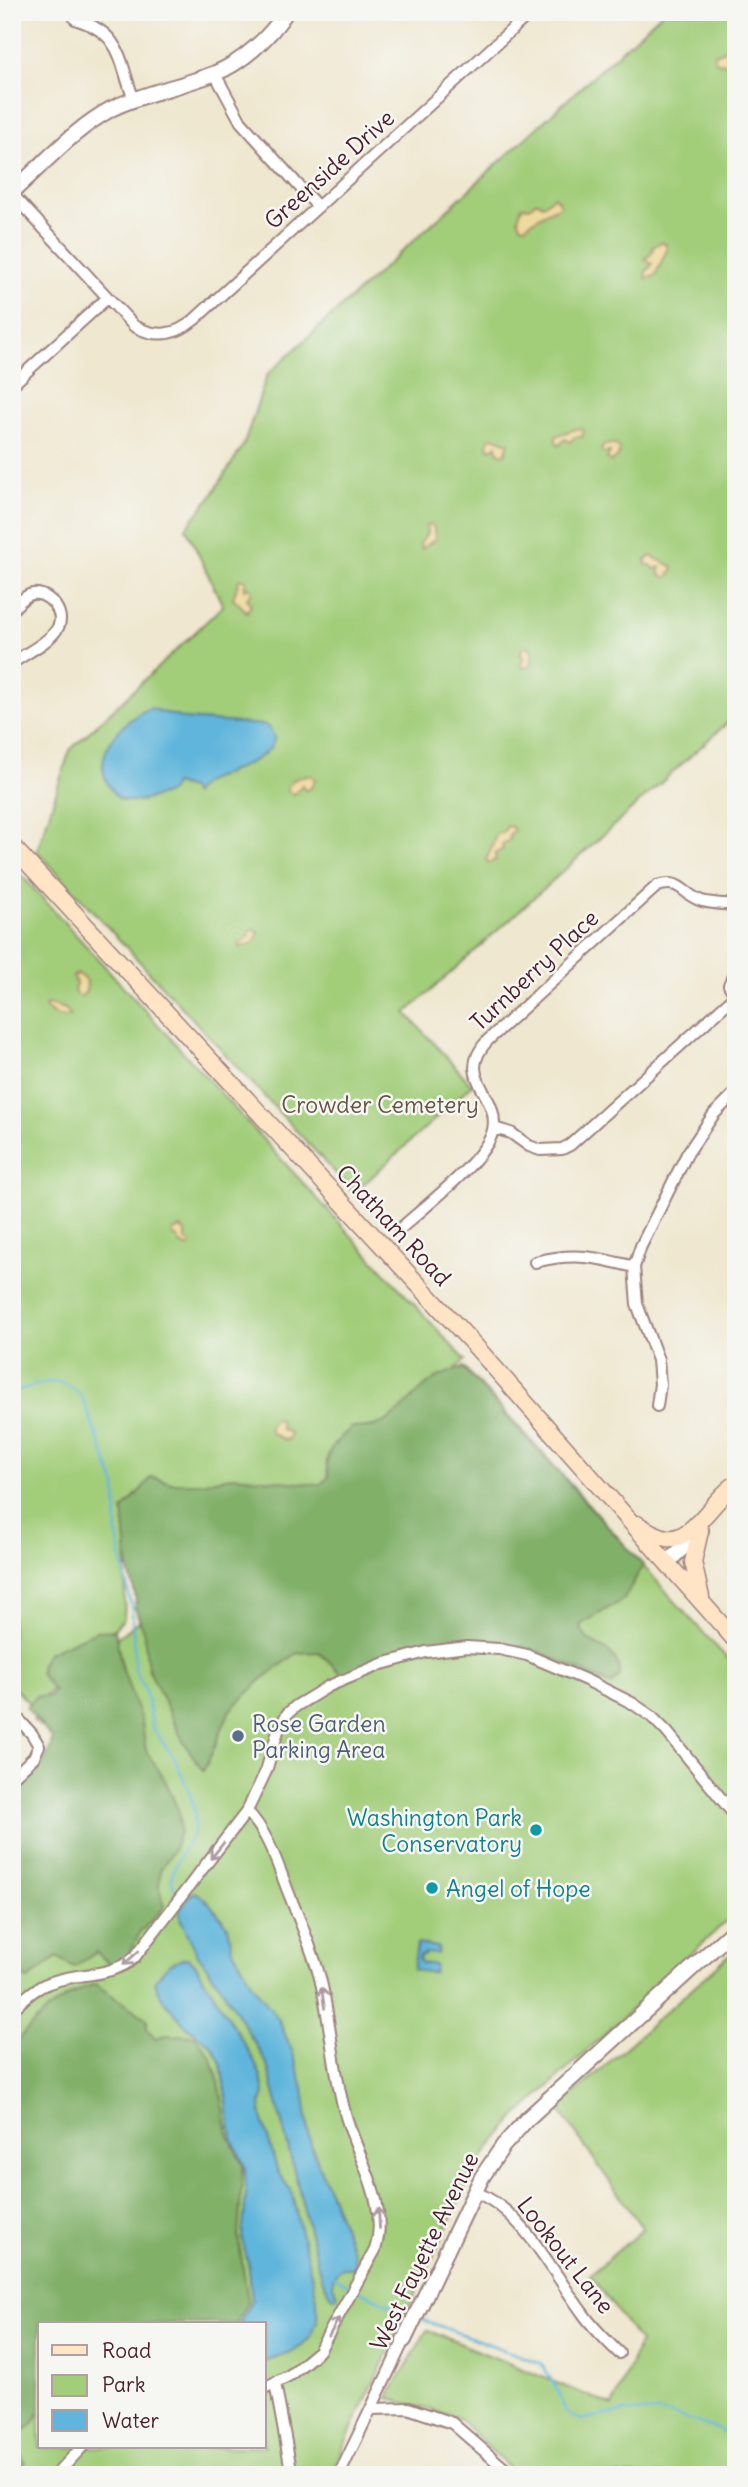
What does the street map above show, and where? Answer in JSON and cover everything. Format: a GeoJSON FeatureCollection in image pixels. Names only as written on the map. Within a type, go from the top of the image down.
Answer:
{"type":"FeatureCollection","features":[{"type":"Feature","properties":{"kind":"main road","name":"Chatham Road"},"geometry":{"type":"LineString","coordinates":[[12,846],[477,1348],[736,1641]]}},
{"type":"Feature","properties":{"kind":"main road"},"geometry":{"type":"LineString","coordinates":[[628,1519],[654,1534],[667,1538],[678,1537],[693,1527],[726,1490],[736,1486]]}},
{"type":"Feature","properties":{"kind":"main road"},"geometry":{"type":"LineString","coordinates":[[700,1531],[693,1562],[696,1581],[705,1606]]}},
{"type":"Feature","properties":{"kind":"street"},"geometry":{"type":"LineString","coordinates":[[12,385],[107,298],[12,193],[85,126],[114,107],[215,74],[260,43],[286,12]]}},
{"type":"Feature","properties":{"kind":"street","name":"Greenside Drive"},"geometry":{"type":"LineString","coordinates":[[107,298],[134,326],[145,331],[154,334],[171,333],[187,326],[531,12]]}},
{"type":"Feature","properties":{"kind":"street"},"geometry":{"type":"LineString","coordinates":[[75,19],[98,27],[114,43],[134,100]]}},
{"type":"Feature","properties":{"kind":"street"},"geometry":{"type":"LineString","coordinates":[[215,74],[242,122],[318,207]]}},
{"type":"Feature","properties":{"kind":"street"},"geometry":{"type":"LineString","coordinates":[[12,610],[31,594],[41,594],[55,605],[61,620],[49,638],[12,663]]}},
{"type":"Feature","properties":{"kind":"street","name":"Turnberry Place"},"geometry":{"type":"LineString","coordinates":[[494,1128],[493,1110],[474,1070],[478,1052],[488,1040],[657,886],[677,884],[702,901],[736,905]]}},
{"type":"Feature","properties":{"kind":"street"},"geometry":{"type":"LineString","coordinates":[[400,1229],[478,1158],[494,1128],[511,1133],[529,1146],[540,1150],[562,1149],[570,1145],[735,997],[729,985],[736,969]]}},
{"type":"Feature","properties":{"kind":"street"},"geometry":{"type":"LineString","coordinates":[[657,1406],[660,1373],[658,1360],[637,1304],[634,1267],[641,1245],[687,1154],[714,1114],[736,1092]]}},
{"type":"Feature","properties":{"kind":"street"},"geometry":{"type":"LineString","coordinates":[[535,1262],[575,1255],[596,1257],[634,1267]]}},
{"type":"Feature","properties":{"kind":"street"},"geometry":{"type":"LineString","coordinates":[[667,1563],[718,1512],[736,1486]]}},
{"type":"Feature","properties":{"kind":"street"},"geometry":{"type":"LineString","coordinates":[[12,2010],[31,1993],[48,1983],[125,1965],[134,1958],[247,1811],[266,1771],[278,1731],[287,1714],[329,1686],[392,1661],[426,1652],[467,1647],[499,1649],[527,1656],[586,1680],[632,1703],[651,1716],[736,1817]]}},
{"type":"Feature","properties":{"kind":"street"},"geometry":{"type":"LineString","coordinates":[[12,1712],[39,1746],[34,1758],[12,1778]]}},
{"type":"Feature","properties":{"kind":"street"},"geometry":{"type":"LineString","coordinates":[[247,1811],[258,1824],[273,1853],[313,1957],[321,1982],[345,2114],[378,2204],[379,2239],[351,2297],[320,2351],[305,2365],[270,2385],[292,2475]]}},
{"type":"Feature","properties":{"kind":"street","name":"West Fayette Avenue"},"geometry":{"type":"LineString","coordinates":[[338,2475],[475,2192],[496,2155],[527,2119],[736,1928]]}},
{"type":"Feature","properties":{"kind":"street","name":"Lookout Lane"},"geometry":{"type":"LineString","coordinates":[[475,2192],[491,2198],[507,2210],[584,2315],[619,2353]]}},
{"type":"Feature","properties":{"kind":"street"},"geometry":{"type":"LineString","coordinates":[[371,2409],[408,2408],[452,2424],[512,2475]]}},
{"type":"Feature","properties":{"kind":"street"},"geometry":{"type":"LineString","coordinates":[[56,2475],[81,2448]]}},
{"type":"Feature","properties":{"kind":"green space","name":"Crowder Cemetery"},"geometry":{"type":"Polygon","coordinates":[[[663,12],[736,12],[736,715],[406,1013],[472,1085],[354,1193],[37,851],[70,750],[223,606],[186,528],[212,495],[244,444],[267,375],[663,12]]]}},
{"type":"Feature","properties":{"kind":"green space"},"geometry":{"type":"Polygon","coordinates":[[[12,865],[465,1360],[308,1507],[128,1524],[124,1619],[33,1708],[12,1685],[12,865]]]}},
{"type":"Feature","properties":{"kind":"green space"},"geometry":{"type":"Polygon","coordinates":[[[463,1367],[736,1668],[736,1912],[518,2115],[489,2148],[467,2185],[330,2475],[12,2475],[12,1792],[51,1756],[56,1743],[51,1735],[33,1720],[119,1636],[145,1616],[311,1512],[463,1367]]]}},
{"type":"Feature","properties":{"kind":"green space"},"geometry":{"type":"Polygon","coordinates":[[[463,1368],[643,1565],[624,1599],[580,1625],[588,1640],[613,1656],[620,1676],[611,1685],[538,1651],[511,1644],[454,1641],[423,1645],[343,1675],[319,1652],[297,1653],[260,1681],[229,1712],[203,1771],[183,1741],[148,1668],[144,1634],[135,1607],[136,1598],[128,1567],[123,1510],[152,1477],[171,1483],[200,1483],[235,1476],[319,1485],[329,1477],[327,1462],[331,1449],[352,1427],[378,1425],[388,1420],[433,1380],[463,1368]]]}},
{"type":"Feature","properties":{"kind":"green space"},"geometry":{"type":"Polygon","coordinates":[[[115,1630],[122,1668],[142,1723],[146,1751],[165,1780],[179,1812],[180,1832],[173,1851],[160,1870],[159,1887],[165,1907],[140,1932],[126,1960],[111,1966],[97,1952],[74,1967],[57,1957],[28,1980],[12,1969],[12,1795],[48,1756],[52,1738],[26,1707],[36,1696],[49,1697],[54,1691],[41,1675],[40,1666],[47,1653],[96,1631],[115,1630]]]}},
{"type":"Feature","properties":{"kind":"green space"},"geometry":{"type":"Polygon","coordinates":[[[736,1949],[736,2475],[516,2475],[459,2418],[388,2398],[427,2330],[613,2406],[640,2342],[590,2275],[643,2229],[558,2108],[736,1949]]]}},
{"type":"Feature","properties":{"kind":"green space"},"geometry":{"type":"Polygon","coordinates":[[[95,1984],[147,2019],[147,2029],[155,2038],[167,2035],[195,2036],[211,2057],[219,2082],[228,2134],[243,2165],[238,2236],[248,2301],[236,2322],[38,2322],[38,2415],[33,2424],[12,2439],[12,2046],[49,2009],[71,1994],[95,1984]]]}},
{"type":"Feature","properties":{"kind":"green space"},"geometry":{"type":"Polygon","coordinates":[[[12,2439],[25,2463],[12,2475],[12,2439]]]}},
{"type":"Feature","properties":{"kind":"sand"},"geometry":{"type":"Polygon","coordinates":[[[736,45],[734,64],[717,62],[714,59],[715,54],[736,45]]]}},
{"type":"Feature","properties":{"kind":"sand"},"geometry":{"type":"Polygon","coordinates":[[[554,196],[560,204],[557,208],[525,226],[521,225],[518,219],[522,206],[530,207],[536,201],[543,205],[554,196]]]}},
{"type":"Feature","properties":{"kind":"sand"},"geometry":{"type":"Polygon","coordinates":[[[661,242],[666,244],[667,250],[655,276],[647,278],[645,274],[652,264],[645,259],[652,253],[653,247],[661,242]]]}},
{"type":"Feature","properties":{"kind":"sand"},"geometry":{"type":"Polygon","coordinates":[[[579,428],[584,431],[582,437],[575,437],[570,442],[565,439],[560,445],[556,443],[558,435],[579,428]]]}},
{"type":"Feature","properties":{"kind":"sand"},"geometry":{"type":"Polygon","coordinates":[[[493,437],[509,443],[505,454],[499,454],[497,445],[492,449],[488,447],[489,439],[493,437]]]}},
{"type":"Feature","properties":{"kind":"sand"},"geometry":{"type":"Polygon","coordinates":[[[608,444],[614,444],[620,449],[618,457],[611,462],[607,458],[610,452],[603,453],[601,450],[608,444]]]}},
{"type":"Feature","properties":{"kind":"sand"},"geometry":{"type":"Polygon","coordinates":[[[430,524],[434,528],[435,539],[422,549],[420,544],[427,533],[426,526],[430,524]]]}},
{"type":"Feature","properties":{"kind":"sand"},"geometry":{"type":"Polygon","coordinates":[[[651,556],[672,566],[673,570],[668,577],[659,573],[661,567],[654,569],[651,565],[646,565],[646,560],[651,556]]]}},
{"type":"Feature","properties":{"kind":"sand"},"geometry":{"type":"Polygon","coordinates":[[[240,578],[246,580],[244,589],[249,587],[252,591],[247,599],[251,605],[247,612],[233,598],[240,578]]]}},
{"type":"Feature","properties":{"kind":"sand"},"geometry":{"type":"Polygon","coordinates":[[[528,646],[533,652],[531,666],[523,668],[521,664],[524,658],[520,654],[523,647],[528,646]]]}},
{"type":"Feature","properties":{"kind":"sand"},"geometry":{"type":"Polygon","coordinates":[[[307,775],[315,780],[310,789],[305,790],[302,785],[295,794],[288,792],[291,782],[307,775]]]}},
{"type":"Feature","properties":{"kind":"sand"},"geometry":{"type":"Polygon","coordinates":[[[507,826],[514,830],[509,835],[510,840],[502,844],[503,849],[495,854],[496,860],[489,863],[486,860],[496,834],[503,833],[507,826]]]}},
{"type":"Feature","properties":{"kind":"sand"},"geometry":{"type":"Polygon","coordinates":[[[255,929],[259,934],[255,940],[240,947],[239,944],[248,937],[250,930],[255,929]]]}},
{"type":"Feature","properties":{"kind":"sand"},"geometry":{"type":"Polygon","coordinates":[[[78,974],[87,982],[82,996],[78,996],[74,991],[76,983],[73,976],[78,974]]]}},
{"type":"Feature","properties":{"kind":"sand"},"geometry":{"type":"Polygon","coordinates":[[[48,1004],[66,1009],[70,1016],[63,1017],[53,1013],[45,1006],[48,1004]]]}},
{"type":"Feature","properties":{"kind":"sand"},"geometry":{"type":"Polygon","coordinates":[[[181,1228],[186,1233],[186,1241],[191,1244],[189,1248],[180,1244],[178,1238],[172,1235],[173,1231],[181,1228]]]}},
{"type":"Feature","properties":{"kind":"sand"},"geometry":{"type":"Polygon","coordinates":[[[274,1419],[280,1420],[281,1429],[290,1433],[288,1440],[270,1432],[269,1426],[274,1419]]]}},
{"type":"Feature","properties":{"kind":"water"},"geometry":{"type":"Polygon","coordinates":[[[150,708],[185,719],[265,725],[273,735],[273,744],[253,761],[204,783],[193,795],[190,789],[174,784],[170,792],[159,796],[140,801],[122,800],[112,791],[104,772],[107,749],[120,729],[150,708]]]}},
{"type":"Feature","properties":{"kind":"water"},"geometry":{"type":"Polygon","coordinates":[[[196,1892],[228,1926],[232,1948],[254,1987],[278,2018],[293,2053],[303,2088],[310,2142],[354,2254],[355,2266],[342,2268],[334,2277],[333,2284],[338,2296],[335,2298],[330,2295],[321,2277],[267,2064],[222,1988],[198,1955],[180,1918],[180,1909],[191,1894],[196,1892]]]}},
{"type":"Feature","properties":{"kind":"water"},"geometry":{"type":"Polygon","coordinates":[[[417,1944],[438,1947],[437,1954],[424,1953],[419,1959],[422,1963],[435,1965],[434,1973],[413,1970],[417,1944]]]}},
{"type":"Feature","properties":{"kind":"water"},"geometry":{"type":"Polygon","coordinates":[[[188,1958],[195,1964],[261,2076],[264,2094],[260,2105],[262,2117],[278,2172],[291,2191],[317,2298],[317,2321],[311,2336],[291,2353],[266,2361],[266,2322],[240,2322],[252,2300],[249,2268],[242,2239],[246,2194],[245,2167],[232,2138],[221,2063],[211,2045],[186,2026],[162,1998],[155,1982],[168,1966],[188,1958]]]}},
{"type":"Feature","properties":{"kind":"waterway"},"geometry":{"type":"LineString","coordinates":[[12,1392],[49,1382],[57,1382],[74,1389],[82,1397],[116,1486],[117,1536],[132,1610],[135,1670],[145,1689],[153,1729],[175,1759],[190,1794],[195,1816],[193,1833],[174,1868],[171,1880],[177,1894]]}},
{"type":"Feature","properties":{"kind":"waterway"},"geometry":{"type":"LineString","coordinates":[[333,2276],[352,2287]]}},
{"type":"Feature","properties":{"kind":"waterway"},"geometry":{"type":"LineString","coordinates":[[358,2290],[412,2315]]}},
{"type":"Feature","properties":{"kind":"waterway"},"geometry":{"type":"LineString","coordinates":[[421,2319],[542,2364],[559,2393],[566,2413],[580,2420],[626,2412],[661,2413],[689,2419],[736,2436]]}},
{"type":"Feature","properties":{"kind":"place","name":"Rose Garden Parking Area"},"geometry":{"type":"Point","coordinates":[238,1736]}},
{"type":"Feature","properties":{"kind":"place","name":"Washington Park Conservatory"},"geometry":{"type":"Point","coordinates":[536,1830]}},
{"type":"Feature","properties":{"kind":"place","name":"Angel of Hope"},"geometry":{"type":"Point","coordinates":[432,1888]}}]}
